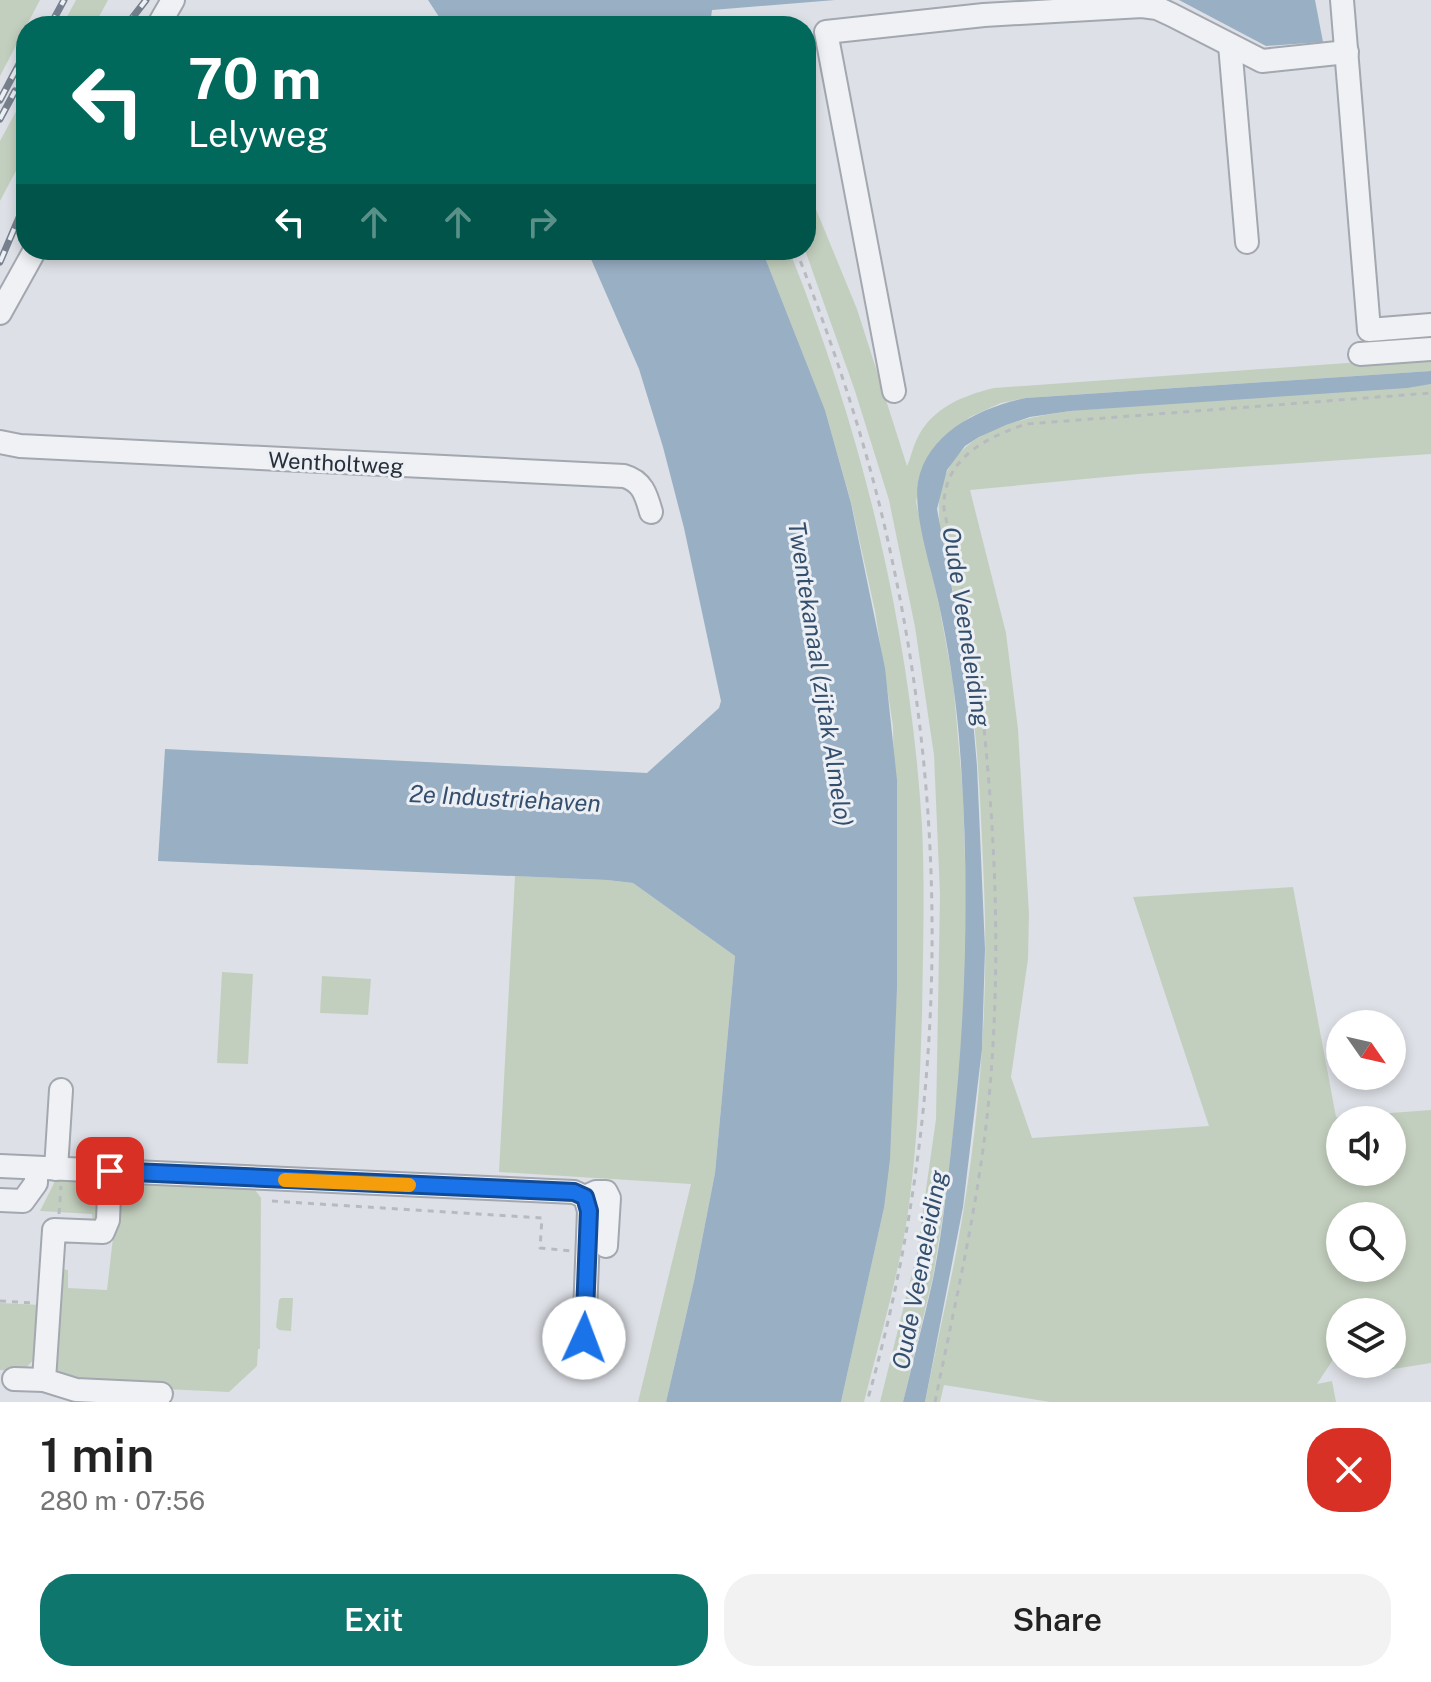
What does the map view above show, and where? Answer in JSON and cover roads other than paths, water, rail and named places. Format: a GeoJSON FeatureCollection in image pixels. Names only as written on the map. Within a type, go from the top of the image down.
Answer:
{"type":"FeatureCollection","features":[{"type":"Feature","properties":{"kind":"street"},"geometry":{"type":"LineString","coordinates":[[1342,0],[1369,330],[1431,325]]}},
{"type":"Feature","properties":{"kind":"street"},"geometry":{"type":"LineString","coordinates":[[894,391],[826,32],[984,15],[1142,6],[1157,8],[1256,59],[1269,62],[1347,52]]}},
{"type":"Feature","properties":{"kind":"street"},"geometry":{"type":"LineString","coordinates":[[1230,45],[1247,242]]}},
{"type":"Feature","properties":{"kind":"street"},"geometry":{"type":"LineString","coordinates":[[0,313],[29,260]]}},
{"type":"Feature","properties":{"kind":"street"},"geometry":{"type":"LineString","coordinates":[[1360,354],[1431,349]]}},
{"type":"Feature","properties":{"kind":"street","name":"Wentholtweg"},"geometry":{"type":"LineString","coordinates":[[0,442],[50,448],[624,476],[636,479],[646,493],[651,512]]}},
{"type":"Feature","properties":{"kind":"street"},"geometry":{"type":"LineString","coordinates":[[0,1200],[23,1201],[36,1183],[52,1169],[61,1090]]}},
{"type":"Feature","properties":{"kind":"street"},"geometry":{"type":"LineString","coordinates":[[0,1166],[574,1192],[585,1197],[597,1249],[584,1338]]}},
{"type":"Feature","properties":{"kind":"street"},"geometry":{"type":"LineString","coordinates":[[44,1380],[54,1230],[103,1232],[108,1220],[110,1171]]}},
{"type":"Feature","properties":{"kind":"street"},"geometry":{"type":"LineString","coordinates":[[14,1379],[44,1380],[76,1390],[161,1394]]}},
{"type":"Feature","properties":{"kind":"water"},"geometry":{"type":"Polygon","coordinates":[[[428,0],[835,0],[712,10],[711,16],[438,16],[428,0]]]}},
{"type":"Feature","properties":{"kind":"water"},"geometry":{"type":"Polygon","coordinates":[[[1179,0],[1315,0],[1323,42],[1266,46],[1179,0]]]}},
{"type":"Feature","properties":{"kind":"water"},"geometry":{"type":"Polygon","coordinates":[[[591,260],[766,260],[825,410],[851,503],[885,668],[897,780],[897,989],[890,1159],[884,1208],[841,1402],[666,1402],[715,1173],[735,956],[633,883],[158,861],[165,749],[647,773],[719,708],[721,701],[684,528],[639,369],[591,260]]]}},
{"type":"Feature","properties":{"kind":"water"},"geometry":{"type":"Polygon","coordinates":[[[1431,371],[1431,384],[1407,388],[1070,411],[1030,417],[979,437],[965,446],[947,470],[937,509],[970,685],[977,766],[985,949],[982,1049],[963,1207],[925,1402],[903,1402],[933,1279],[944,1210],[964,990],[966,889],[959,737],[945,634],[918,509],[918,482],[923,464],[932,449],[959,425],[992,408],[1026,398],[1431,371]]]}},
{"type":"Feature","properties":{"kind":"railway"},"geometry":{"type":"LineString","coordinates":[[55,16],[64,0]]}},
{"type":"Feature","properties":{"kind":"railway"},"geometry":{"type":"LineString","coordinates":[[134,16],[146,0]]}},
{"type":"Feature","properties":{"kind":"railway"},"geometry":{"type":"LineString","coordinates":[[0,100],[16,70]]}},
{"type":"Feature","properties":{"kind":"railway"},"geometry":{"type":"LineString","coordinates":[[0,119],[15,91]]}},
{"type":"Feature","properties":{"kind":"railway"},"geometry":{"type":"LineString","coordinates":[[0,262],[16,224]]}},
{"type":"Feature","properties":{"kind":"water label","name":"Oude Veeneleiding"},"geometry":{"type":"Point","coordinates":[966,627]}},
{"type":"Feature","properties":{"kind":"water label","name":"Twentekanaal (zijtak Almelo)"},"geometry":{"type":"Point","coordinates":[820,674]}},
{"type":"Feature","properties":{"kind":"water label","name":"2e Industriehaven"},"geometry":{"type":"Point","coordinates":[505,799]}},
{"type":"Feature","properties":{"kind":"water label","name":"Oude Veeneleiding"},"geometry":{"type":"Point","coordinates":[920,1270]}}]}
